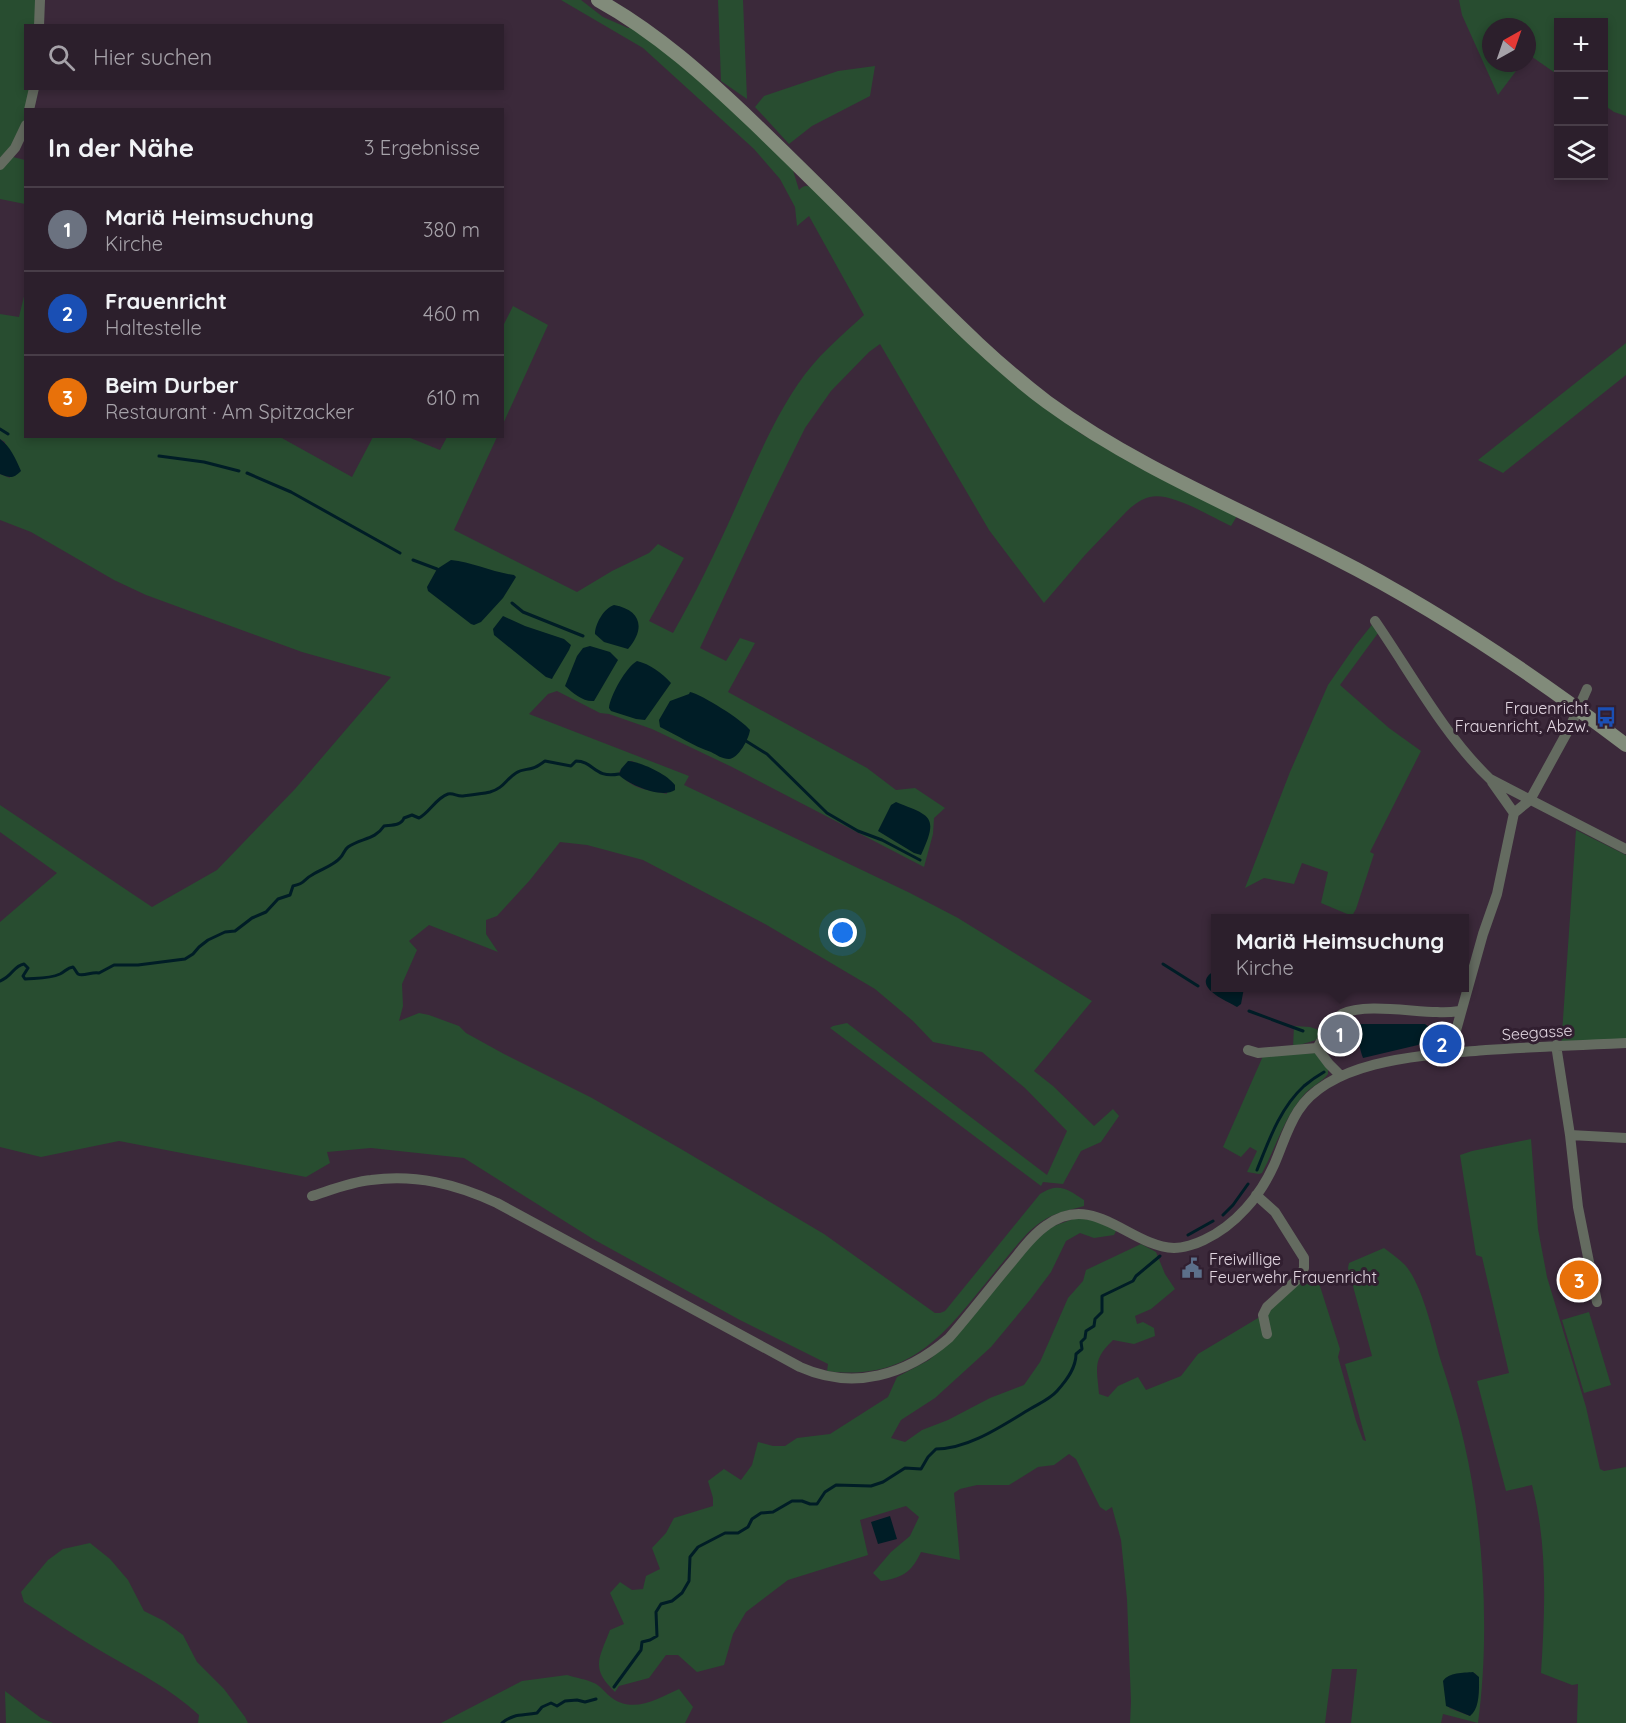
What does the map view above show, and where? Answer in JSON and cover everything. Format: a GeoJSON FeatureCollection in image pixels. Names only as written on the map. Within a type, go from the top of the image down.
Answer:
{"type":"FeatureCollection","features":[{"type":"Feature","properties":{"kind":"main road"},"geometry":{"type":"LineString","coordinates":[[605,2],[680,55],[777,145],[942,308],[1045,400],[1093,433],[1148,465],[1334,557],[1413,600],[1578,708],[1626,745]]}},
{"type":"Feature","properties":{"kind":"street"},"geometry":{"type":"LineString","coordinates":[[39,24],[40,0]]}},
{"type":"Feature","properties":{"kind":"street"},"geometry":{"type":"LineString","coordinates":[[29,108],[34,90]]}},
{"type":"Feature","properties":{"kind":"street"},"geometry":{"type":"LineString","coordinates":[[0,165],[15,148],[24,129]]}},
{"type":"Feature","properties":{"kind":"street"},"geometry":{"type":"LineString","coordinates":[[1375,621],[1450,732],[1490,779],[1514,813]]}},
{"type":"Feature","properties":{"kind":"street"},"geometry":{"type":"LineString","coordinates":[[1469,983],[1497,894],[1514,813],[1530,800],[1587,689]]}},
{"type":"Feature","properties":{"kind":"street"},"geometry":{"type":"LineString","coordinates":[[1490,779],[1626,849]]}},
{"type":"Feature","properties":{"kind":"street"},"geometry":{"type":"LineString","coordinates":[[1450,1052],[1466,992]]}},
{"type":"Feature","properties":{"kind":"street"},"geometry":{"type":"LineString","coordinates":[[1317,1048],[1335,1019],[1348,1012],[1378,1009],[1461,1011]]}},
{"type":"Feature","properties":{"kind":"street","name":"Seegasse"},"geometry":{"type":"LineString","coordinates":[[312,1196],[370,1180],[403,1178],[435,1181],[466,1189],[800,1367],[816,1374],[851,1379],[903,1369],[936,1349],[949,1338],[1023,1249],[1047,1224],[1075,1213],[1088,1214],[1156,1244],[1174,1248],[1204,1240],[1227,1226],[1248,1207],[1256,1195],[1272,1168],[1299,1109],[1319,1088],[1341,1076],[1383,1063],[1450,1052],[1626,1042]]}},
{"type":"Feature","properties":{"kind":"street"},"geometry":{"type":"LineString","coordinates":[[1556,1045],[1578,1207],[1596,1302]]}},
{"type":"Feature","properties":{"kind":"street"},"geometry":{"type":"LineString","coordinates":[[1248,1050],[1258,1053],[1317,1048]]}},
{"type":"Feature","properties":{"kind":"street"},"geometry":{"type":"LineString","coordinates":[[1317,1048],[1341,1076]]}},
{"type":"Feature","properties":{"kind":"street"},"geometry":{"type":"LineString","coordinates":[[1570,1135],[1626,1138]]}},
{"type":"Feature","properties":{"kind":"street"},"geometry":{"type":"LineString","coordinates":[[1256,1195],[1275,1212],[1304,1257],[1304,1268],[1300,1277],[1267,1307],[1263,1315],[1267,1334]]}},
{"type":"Feature","properties":{"kind":"green space"},"geometry":{"type":"Polygon","coordinates":[[[0,0],[40,0],[39,24],[24,24],[24,90],[34,90],[27,108],[24,108],[24,127],[9,156],[24,160],[24,204],[0,199],[0,0]]]}},
{"type":"Feature","properties":{"kind":"green space"},"geometry":{"type":"Polygon","coordinates":[[[561,0],[581,0],[603,17],[631,28],[718,95],[792,167],[799,190],[804,186],[811,187],[1080,433],[1140,468],[1237,516],[1231,526],[1169,498],[1159,496],[1143,499],[1126,512],[1085,555],[1044,603],[989,530],[880,344],[869,352],[831,391],[805,428],[700,648],[726,661],[740,638],[755,643],[728,692],[867,768],[896,790],[915,788],[945,808],[934,818],[933,834],[924,867],[732,767],[652,729],[600,713],[557,691],[548,694],[529,714],[689,776],[684,785],[958,918],[1092,1001],[1034,1071],[1094,1126],[1113,1109],[1119,1116],[1101,1142],[1081,1151],[1063,1184],[1043,1182],[1041,1186],[830,1028],[847,1023],[1047,1175],[1067,1131],[1025,1088],[982,1052],[933,1042],[913,1021],[875,989],[765,924],[643,860],[587,845],[560,842],[497,916],[486,920],[486,934],[498,952],[429,925],[409,941],[417,950],[402,984],[403,1006],[399,1021],[419,1013],[459,1026],[466,1033],[504,1054],[592,1098],[824,1234],[935,1313],[945,1311],[1040,1194],[1052,1188],[1063,1188],[1084,1200],[1084,1206],[1056,1214],[1036,1226],[1021,1240],[948,1327],[930,1344],[909,1358],[886,1368],[859,1372],[827,1371],[828,1364],[738,1319],[593,1239],[464,1158],[371,1148],[327,1152],[330,1163],[306,1177],[119,1141],[41,1157],[0,1147],[0,922],[57,873],[0,832],[0,805],[152,907],[217,870],[295,789],[391,677],[302,652],[146,595],[114,580],[31,532],[0,520],[0,474],[10,478],[5,442],[0,439],[0,314],[19,317],[24,296],[24,438],[282,438],[352,477],[372,438],[410,438],[440,450],[446,438],[497,438],[454,530],[577,592],[649,553],[658,544],[684,558],[649,621],[673,633],[707,569],[765,442],[789,398],[820,356],[864,315],[809,216],[797,226],[795,207],[780,179],[754,149],[643,48],[561,0]],[[632,761],[628,762],[619,772],[623,778],[634,785],[667,794],[663,775],[632,761]]]}},
{"type":"Feature","properties":{"kind":"green space"},"geometry":{"type":"Polygon","coordinates":[[[718,0],[743,0],[747,99],[721,81],[718,0]]]}},
{"type":"Feature","properties":{"kind":"green space"},"geometry":{"type":"Polygon","coordinates":[[[1459,0],[1626,0],[1626,116],[1608,108],[1608,18],[1554,18],[1554,72],[1536,60],[1536,18],[1482,18],[1482,59],[1462,15],[1459,0]]]}},
{"type":"Feature","properties":{"kind":"green space"},"geometry":{"type":"Polygon","coordinates":[[[875,66],[870,96],[812,126],[789,144],[755,107],[764,96],[838,71],[875,66]]]}},
{"type":"Feature","properties":{"kind":"green space"},"geometry":{"type":"Polygon","coordinates":[[[1488,72],[1515,72],[1498,95],[1488,72]]]}},
{"type":"Feature","properties":{"kind":"green space"},"geometry":{"type":"Polygon","coordinates":[[[513,306],[548,325],[504,422],[504,324],[513,306]]]}},
{"type":"Feature","properties":{"kind":"green space"},"geometry":{"type":"Polygon","coordinates":[[[1626,343],[1626,375],[1503,473],[1478,460],[1626,343]]]}},
{"type":"Feature","properties":{"kind":"green space"},"geometry":{"type":"Polygon","coordinates":[[[1375,621],[1381,629],[1340,685],[1389,728],[1421,751],[1370,852],[1374,854],[1356,909],[1353,914],[1347,914],[1321,903],[1328,872],[1302,863],[1294,884],[1264,878],[1245,888],[1290,772],[1328,685],[1375,621]]]}},
{"type":"Feature","properties":{"kind":"green space"},"geometry":{"type":"Polygon","coordinates":[[[1576,830],[1626,855],[1626,1039],[1561,1048],[1576,830]]]}},
{"type":"Feature","properties":{"kind":"green space"},"geometry":{"type":"Polygon","coordinates":[[[1294,1026],[1310,1027],[1322,1031],[1316,1040],[1293,1047],[1294,1026]]]}},
{"type":"Feature","properties":{"kind":"green space"},"geometry":{"type":"Polygon","coordinates":[[[1316,1053],[1328,1069],[1328,1074],[1296,1105],[1262,1173],[1247,1172],[1257,1151],[1250,1147],[1241,1157],[1223,1147],[1263,1056],[1316,1053]]]}},
{"type":"Feature","properties":{"kind":"green space"},"geometry":{"type":"Polygon","coordinates":[[[1531,1139],[1538,1229],[1547,1277],[1586,1407],[1600,1469],[1604,1471],[1626,1467],[1626,1723],[1577,1723],[1578,1684],[1572,1685],[1541,1673],[1544,1626],[1543,1555],[1532,1485],[1506,1491],[1477,1381],[1509,1373],[1482,1257],[1476,1255],[1460,1155],[1531,1139]]]}},
{"type":"Feature","properties":{"kind":"green space"},"geometry":{"type":"Polygon","coordinates":[[[1076,1218],[1099,1221],[1116,1231],[1114,1235],[1094,1238],[1080,1233],[1066,1241],[1051,1272],[991,1347],[935,1398],[901,1420],[891,1438],[905,1442],[922,1430],[948,1420],[990,1398],[1024,1385],[1040,1362],[1068,1298],[1083,1281],[1086,1270],[1141,1244],[1156,1252],[1165,1274],[1175,1289],[1151,1309],[1135,1316],[1137,1324],[1143,1322],[1154,1328],[1155,1336],[1134,1344],[1113,1340],[1106,1347],[1097,1365],[1099,1394],[1108,1397],[1118,1386],[1138,1377],[1146,1390],[1181,1376],[1198,1354],[1263,1315],[1300,1277],[1304,1285],[1318,1280],[1340,1349],[1338,1357],[1356,1421],[1363,1440],[1366,1441],[1345,1364],[1372,1356],[1348,1268],[1349,1263],[1384,1248],[1405,1265],[1422,1296],[1456,1410],[1471,1475],[1483,1582],[1484,1654],[1478,1723],[1443,1714],[1441,1723],[1351,1723],[1357,1669],[1332,1669],[1325,1723],[1130,1723],[1127,1599],[1121,1540],[1112,1507],[1106,1511],[1100,1507],[1076,1459],[1069,1454],[1054,1465],[1038,1467],[1009,1485],[977,1485],[960,1489],[954,1493],[960,1560],[921,1552],[914,1565],[906,1573],[881,1581],[873,1573],[891,1552],[910,1536],[919,1517],[906,1506],[860,1520],[868,1555],[788,1580],[746,1612],[733,1634],[724,1665],[697,1672],[678,1655],[666,1655],[649,1678],[619,1686],[615,1692],[607,1684],[600,1669],[600,1656],[610,1630],[624,1624],[610,1593],[620,1582],[632,1590],[643,1589],[646,1576],[660,1569],[652,1548],[666,1533],[674,1518],[713,1506],[708,1481],[724,1469],[741,1480],[752,1465],[758,1442],[785,1446],[797,1438],[830,1434],[888,1397],[897,1377],[929,1360],[961,1330],[1033,1243],[1051,1227],[1076,1218]],[[1475,1673],[1449,1708],[1470,1716],[1478,1695],[1475,1673]]]}},
{"type":"Feature","properties":{"kind":"green space"},"geometry":{"type":"Polygon","coordinates":[[[1589,1312],[1611,1385],[1584,1393],[1562,1320],[1589,1312]]]}},
{"type":"Feature","properties":{"kind":"green space"},"geometry":{"type":"Polygon","coordinates":[[[90,1543],[110,1559],[128,1580],[144,1611],[164,1621],[183,1635],[197,1662],[224,1689],[248,1723],[198,1723],[199,1715],[166,1689],[85,1642],[24,1602],[21,1592],[48,1560],[63,1549],[90,1543]]]}},
{"type":"Feature","properties":{"kind":"green space"},"geometry":{"type":"Polygon","coordinates":[[[567,1675],[594,1683],[620,1703],[638,1705],[679,1689],[693,1707],[685,1723],[441,1723],[522,1681],[567,1675]]]}},
{"type":"Feature","properties":{"kind":"green space"},"geometry":{"type":"Polygon","coordinates":[[[5,1691],[41,1718],[53,1723],[6,1723],[5,1691]]]}},
{"type":"Feature","properties":{"kind":"water"},"geometry":{"type":"Polygon","coordinates":[[[0,439],[10,449],[21,471],[13,477],[0,474],[0,439]]]}},
{"type":"Feature","properties":{"kind":"water"},"geometry":{"type":"Polygon","coordinates":[[[451,560],[516,577],[503,598],[481,622],[474,625],[428,591],[427,587],[437,569],[451,560]]]}},
{"type":"Feature","properties":{"kind":"water"},"geometry":{"type":"Polygon","coordinates":[[[614,605],[630,611],[638,621],[637,634],[628,649],[604,642],[595,634],[601,617],[607,609],[614,605]]]}},
{"type":"Feature","properties":{"kind":"water"},"geometry":{"type":"Polygon","coordinates":[[[503,616],[564,639],[571,645],[552,679],[546,677],[494,635],[493,629],[503,616]]]}},
{"type":"Feature","properties":{"kind":"water"},"geometry":{"type":"Polygon","coordinates":[[[590,646],[610,652],[618,660],[594,701],[582,699],[565,686],[577,656],[583,648],[590,646]]]}},
{"type":"Feature","properties":{"kind":"water"},"geometry":{"type":"Polygon","coordinates":[[[637,661],[656,669],[671,683],[645,720],[611,711],[609,708],[619,682],[637,661]]]}},
{"type":"Feature","properties":{"kind":"water"},"geometry":{"type":"Polygon","coordinates":[[[690,692],[722,708],[750,730],[748,738],[736,756],[729,759],[722,758],[660,727],[659,720],[670,701],[690,692]]]}},
{"type":"Feature","properties":{"kind":"water"},"geometry":{"type":"Polygon","coordinates":[[[628,761],[660,773],[675,785],[675,790],[654,792],[624,779],[619,775],[628,761]]]}},
{"type":"Feature","properties":{"kind":"water"},"geometry":{"type":"Polygon","coordinates":[[[896,802],[917,811],[928,819],[930,832],[921,855],[878,831],[891,805],[896,802]]]}},
{"type":"Feature","properties":{"kind":"water"},"geometry":{"type":"Polygon","coordinates":[[[1211,974],[1211,991],[1206,982],[1211,974]]]}},
{"type":"Feature","properties":{"kind":"water"},"geometry":{"type":"Polygon","coordinates":[[[1212,992],[1243,992],[1241,1004],[1237,1007],[1212,992]]]}},
{"type":"Feature","properties":{"kind":"water"},"geometry":{"type":"Polygon","coordinates":[[[1360,1024],[1425,1024],[1429,1027],[1430,1036],[1418,1045],[1363,1058],[1357,1026],[1360,1024]]]}},
{"type":"Feature","properties":{"kind":"water"},"geometry":{"type":"Polygon","coordinates":[[[890,1516],[897,1539],[878,1544],[871,1522],[890,1516]]]}},
{"type":"Feature","properties":{"kind":"water"},"geometry":{"type":"Polygon","coordinates":[[[1473,1672],[1479,1677],[1479,1693],[1476,1709],[1470,1716],[1446,1706],[1443,1681],[1452,1674],[1473,1672]]]}},
{"type":"Feature","properties":{"kind":"waterway"},"geometry":{"type":"LineString","coordinates":[[0,429],[8,434]]}},
{"type":"Feature","properties":{"kind":"waterway"},"geometry":{"type":"LineString","coordinates":[[159,456],[204,462],[239,471]]}},
{"type":"Feature","properties":{"kind":"waterway"},"geometry":{"type":"LineString","coordinates":[[247,473],[291,492],[400,553]]}},
{"type":"Feature","properties":{"kind":"waterway"},"geometry":{"type":"LineString","coordinates":[[413,560],[437,569]]}},
{"type":"Feature","properties":{"kind":"waterway"},"geometry":{"type":"LineString","coordinates":[[512,603],[523,612],[583,636]]}},
{"type":"Feature","properties":{"kind":"waterway"},"geometry":{"type":"LineString","coordinates":[[746,741],[767,754],[827,813],[858,831],[882,840],[920,860]]}},
{"type":"Feature","properties":{"kind":"waterway"},"geometry":{"type":"LineString","coordinates":[[0,981],[24,964],[28,968],[23,976],[25,979],[52,977],[73,967],[78,974],[83,975],[99,973],[114,965],[138,965],[185,959],[208,940],[225,932],[235,931],[252,918],[266,912],[278,899],[290,895],[293,886],[337,861],[348,847],[376,834],[384,826],[398,824],[404,818],[412,815],[419,818],[448,794],[462,796],[490,792],[518,772],[545,761],[571,766],[576,761],[582,762],[604,774],[619,774]]}},
{"type":"Feature","properties":{"kind":"waterway"},"geometry":{"type":"LineString","coordinates":[[1163,964],[1198,986]]}},
{"type":"Feature","properties":{"kind":"waterway"},"geometry":{"type":"LineString","coordinates":[[1249,1011],[1303,1031]]}},
{"type":"Feature","properties":{"kind":"waterway"},"geometry":{"type":"LineString","coordinates":[[1257,1170],[1276,1125],[1288,1104],[1304,1086],[1324,1072]]}},
{"type":"Feature","properties":{"kind":"waterway"},"geometry":{"type":"LineString","coordinates":[[1223,1215],[1248,1184]]}},
{"type":"Feature","properties":{"kind":"waterway"},"geometry":{"type":"LineString","coordinates":[[1188,1235],[1213,1221]]}},
{"type":"Feature","properties":{"kind":"waterway"},"geometry":{"type":"LineString","coordinates":[[614,1687],[641,1650],[642,1642],[657,1636],[656,1612],[661,1604],[672,1601],[682,1593],[689,1581],[690,1557],[698,1547],[725,1533],[738,1533],[748,1527],[752,1519],[761,1513],[773,1512],[792,1501],[817,1504],[825,1492],[836,1485],[871,1486],[883,1482],[905,1468],[921,1469],[936,1449],[973,1441],[1048,1399],[1070,1374],[1076,1354],[1082,1349],[1081,1342],[1085,1338],[1086,1331],[1094,1326],[1095,1319],[1102,1312],[1102,1296],[1133,1281],[1160,1256]]}},
{"type":"Feature","properties":{"kind":"waterway"},"geometry":{"type":"LineString","coordinates":[[502,1723],[515,1716],[537,1713],[542,1707],[551,1703],[557,1706],[565,1701],[585,1702],[596,1699]]}},
{"type":"Feature","properties":{"kind":"place","name":"Frauenricht Frauenricht, Abzw."},"geometry":{"type":"Point","coordinates":[1606,717]}},
{"type":"Feature","properties":{"kind":"place","name":"Mariä Heimsuchung"},"geometry":{"type":"Point","coordinates":[1340,1034]}},
{"type":"Feature","properties":{"kind":"place","name":"Frauenricht"},"geometry":{"type":"Point","coordinates":[1442,1044]}},
{"type":"Feature","properties":{"kind":"place","name":"Freiwillige Feuerwehr Frauenricht"},"geometry":{"type":"Point","coordinates":[1192,1268]}},
{"type":"Feature","properties":{"kind":"place","name":"Beim Durber"},"geometry":{"type":"Point","coordinates":[1579,1280]}}]}
